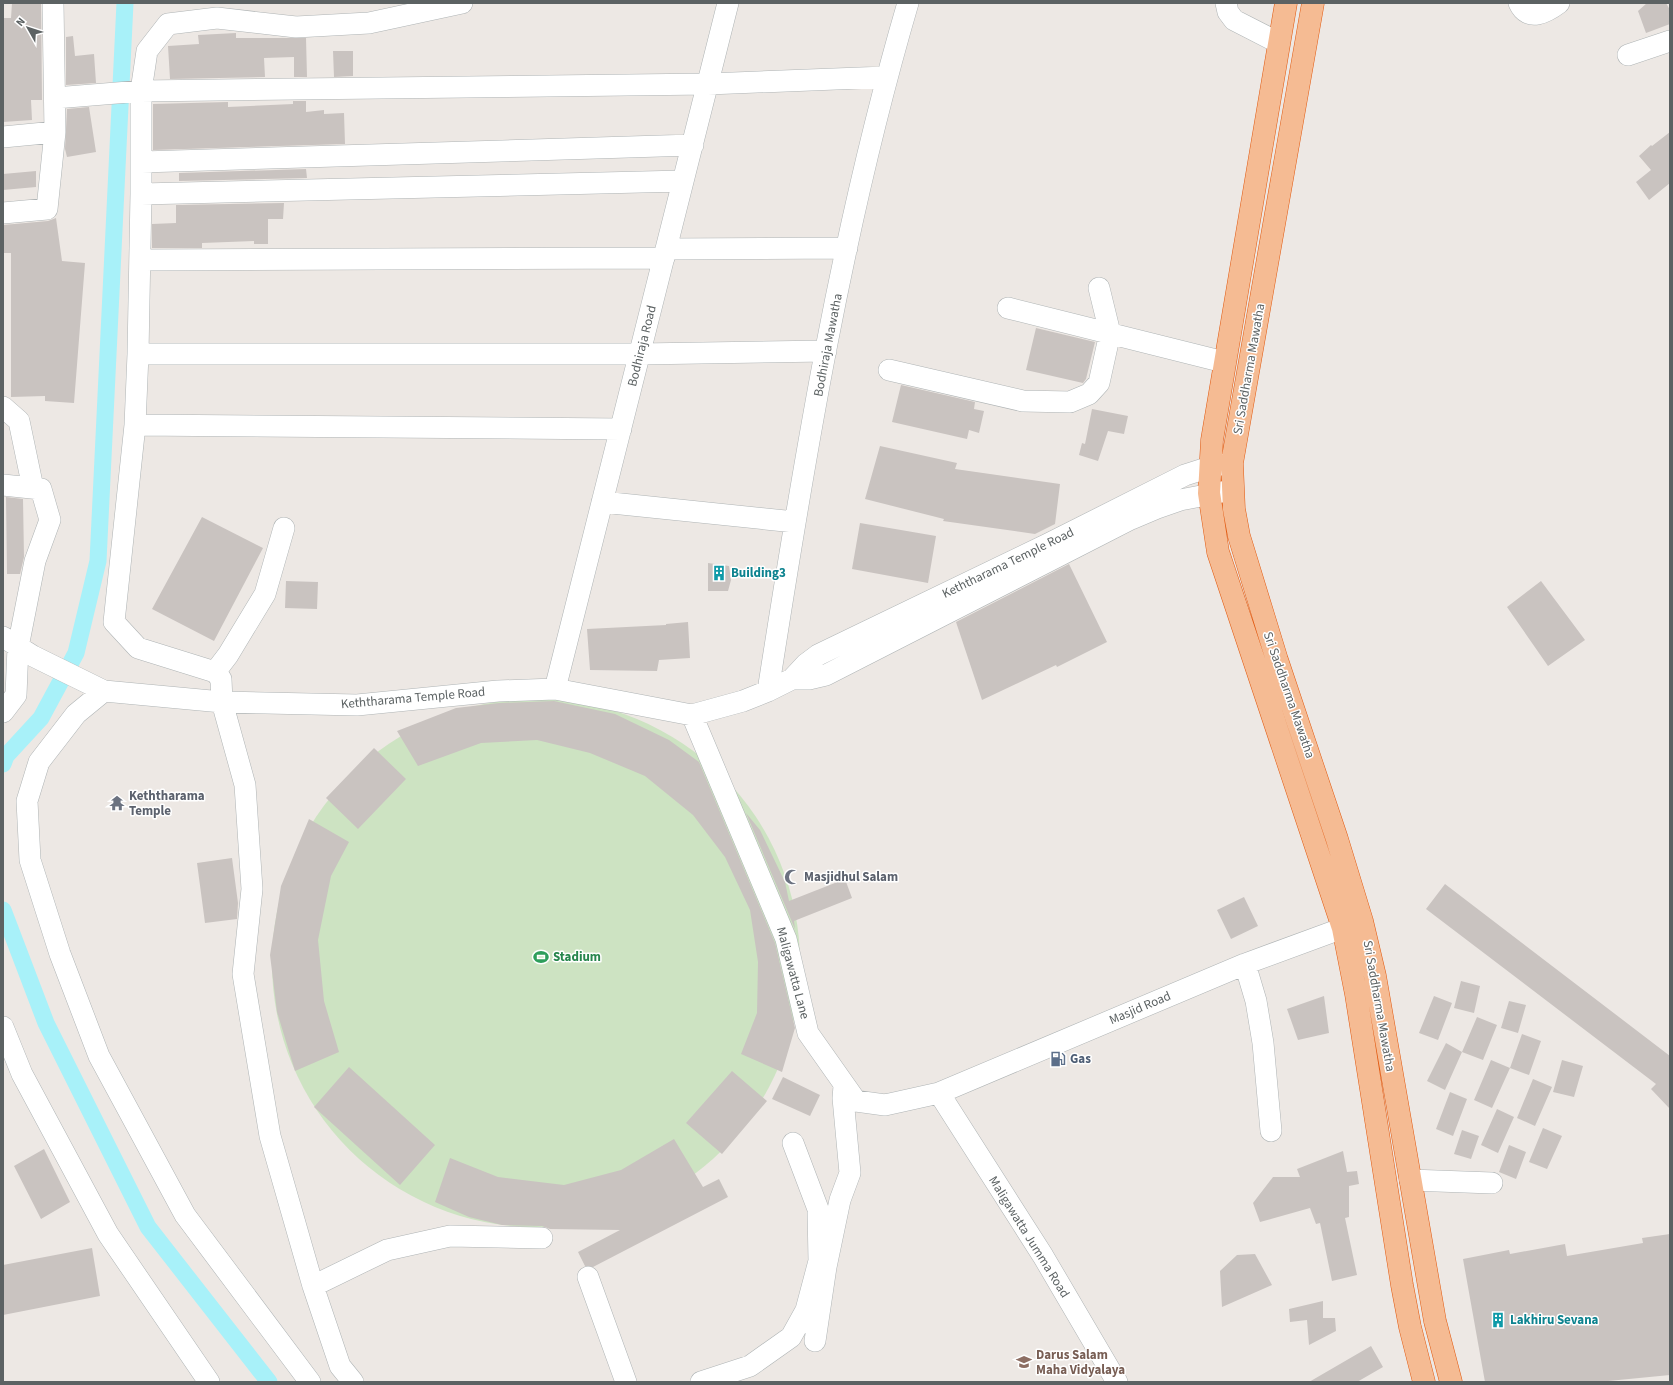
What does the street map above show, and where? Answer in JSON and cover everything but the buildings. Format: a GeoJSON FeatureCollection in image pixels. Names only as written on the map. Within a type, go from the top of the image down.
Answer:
{"type":"FeatureCollection","features":[{"type":"Feature","properties":{"kind":"highway","name":"Sri Saddharma Mawatha"},"geometry":{"type":"LineString","coordinates":[[1286,3],[1224,362],[1212,440],[1209,493],[1218,552],[1343,928],[1356,994],[1402,1285],[1410,1327],[1424,1382]]}},
{"type":"Feature","properties":{"kind":"highway","name":"Sri Saddharma Mawatha"},"geometry":{"type":"LineString","coordinates":[[1313,3],[1232,463],[1232,490],[1239,536],[1252,584],[1337,839],[1362,921],[1375,976],[1435,1321],[1451,1382]]}},
{"type":"Feature","properties":{"kind":"street"},"geometry":{"type":"LineString","coordinates":[[3,213],[47,209],[55,132],[53,3]]}},
{"type":"Feature","properties":{"kind":"street"},"geometry":{"type":"LineString","coordinates":[[353,1382],[340,1366],[312,1286],[270,1136],[243,974],[252,889],[245,785],[222,702],[221,679],[214,672],[138,648],[114,622],[135,424],[142,162],[141,91],[147,51],[168,24],[217,18],[296,27],[369,23],[462,3]]}},
{"type":"Feature","properties":{"kind":"street","name":"Bodhiraja Road"},"geometry":{"type":"LineString","coordinates":[[555,689],[728,3]]}},
{"type":"Feature","properties":{"kind":"street","name":"Bodhiraja Mawatha"},"geometry":{"type":"LineString","coordinates":[[768,691],[795,522],[826,351],[847,248],[886,77],[908,3]]}},
{"type":"Feature","properties":{"kind":"street"},"geometry":{"type":"LineString","coordinates":[[1226,3],[1228,12],[1234,20],[1279,43]]}},
{"type":"Feature","properties":{"kind":"street"},"geometry":{"type":"LineString","coordinates":[[1519,3],[1522,9],[1529,13],[1537,14],[1548,11],[1559,3]]}},
{"type":"Feature","properties":{"kind":"street"},"geometry":{"type":"LineString","coordinates":[[1628,55],[1670,41]]}},
{"type":"Feature","properties":{"kind":"street"},"geometry":{"type":"LineString","coordinates":[[55,98],[141,91],[708,84],[886,77]]}},
{"type":"Feature","properties":{"kind":"street"},"geometry":{"type":"LineString","coordinates":[[3,137],[55,132]]}},
{"type":"Feature","properties":{"kind":"street"},"geometry":{"type":"LineString","coordinates":[[142,162],[693,145]]}},
{"type":"Feature","properties":{"kind":"street"},"geometry":{"type":"LineString","coordinates":[[141,194],[683,182]]}},
{"type":"Feature","properties":{"kind":"street"},"geometry":{"type":"LineString","coordinates":[[140,260],[665,254],[847,248]]}},
{"type":"Feature","properties":{"kind":"street"},"geometry":{"type":"LineString","coordinates":[[889,370],[1023,401],[1070,402],[1089,394],[1099,383],[1110,333],[1099,288]]}},
{"type":"Feature","properties":{"kind":"street"},"geometry":{"type":"LineString","coordinates":[[1008,308],[1224,362]]}},
{"type":"Feature","properties":{"kind":"street"},"geometry":{"type":"LineString","coordinates":[[138,354],[640,354],[826,351]]}},
{"type":"Feature","properties":{"kind":"street"},"geometry":{"type":"LineString","coordinates":[[3,407],[18,421],[32,488]]}},
{"type":"Feature","properties":{"kind":"street"},"geometry":{"type":"LineString","coordinates":[[135,424],[621,429]]}},
{"type":"Feature","properties":{"kind":"street","name":"Keththarama Temple Road"},"geometry":{"type":"LineString","coordinates":[[18,647],[95,687],[222,702],[356,705],[498,691],[555,689],[692,714],[743,701],[768,691],[792,679],[818,654],[903,625],[1052,550],[1185,476],[1210,467],[1232,463]]}},
{"type":"Feature","properties":{"kind":"street"},"geometry":{"type":"LineString","coordinates":[[3,485],[41,489],[50,520],[35,561],[18,647],[16,695],[3,712]]}},
{"type":"Feature","properties":{"kind":"street","name":"Keththarama Temple Road"},"geometry":{"type":"LineString","coordinates":[[1052,550],[1180,500],[1209,493],[1232,490]]}},
{"type":"Feature","properties":{"kind":"street"},"geometry":{"type":"LineString","coordinates":[[602,502],[795,522]]}},
{"type":"Feature","properties":{"kind":"street"},"geometry":{"type":"LineString","coordinates":[[214,672],[228,655],[265,594],[284,528]]}},
{"type":"Feature","properties":{"kind":"street"},"geometry":{"type":"LineString","coordinates":[[95,687],[39,762],[27,801],[30,860],[60,954],[99,1056],[186,1215],[310,1382]]}},
{"type":"Feature","properties":{"kind":"street","name":"Maligawatta Lane"},"geometry":{"type":"LineString","coordinates":[[692,714],[786,939],[808,1033],[856,1101],[885,1105],[939,1093]]}},
{"type":"Feature","properties":{"kind":"street","name":"Masjid Road"},"geometry":{"type":"LineString","coordinates":[[939,1093],[1245,964],[1343,928]]}},
{"type":"Feature","properties":{"kind":"street"},"geometry":{"type":"LineString","coordinates":[[1245,964],[1256,1002],[1271,1131]]}},
{"type":"Feature","properties":{"kind":"street"},"geometry":{"type":"LineString","coordinates":[[3,1027],[22,1074],[108,1234],[208,1382]]}},
{"type":"Feature","properties":{"kind":"street"},"geometry":{"type":"LineString","coordinates":[[815,1341],[826,1267],[840,1200],[850,1173],[843,1098],[844,1086]]}},
{"type":"Feature","properties":{"kind":"street","name":"Maligawatta Jumma Road"},"geometry":{"type":"LineString","coordinates":[[939,1093],[1043,1256],[1117,1382]]}},
{"type":"Feature","properties":{"kind":"street"},"geometry":{"type":"LineString","coordinates":[[701,1382],[750,1366],[791,1337],[806,1310],[819,1261],[818,1209],[793,1143]]}},
{"type":"Feature","properties":{"kind":"street"},"geometry":{"type":"LineString","coordinates":[[1410,1180],[1492,1183]]}},
{"type":"Feature","properties":{"kind":"street"},"geometry":{"type":"LineString","coordinates":[[312,1286],[387,1250],[450,1236],[542,1238]]}},
{"type":"Feature","properties":{"kind":"street"},"geometry":{"type":"LineString","coordinates":[[588,1277],[626,1382]]}},
{"type":"Feature","properties":{"kind":"green space"},"geometry":{"type":"Polygon","coordinates":[[[536,699],[587,705],[612,711],[637,720],[682,744],[703,759],[722,777],[740,796],[755,817],[779,862],[788,887],[794,912],[800,963],[794,1014],[788,1039],[779,1064],[755,1109],[740,1130],[722,1149],[703,1167],[682,1182],[637,1206],[612,1215],[587,1221],[536,1227],[485,1221],[460,1215],[435,1206],[390,1182],[369,1167],[350,1149],[332,1130],[317,1109],[293,1064],[284,1039],[278,1014],[272,963],[278,912],[284,887],[293,862],[317,817],[332,796],[350,777],[369,759],[390,744],[435,720],[460,711],[485,705],[536,699]]]}},
{"type":"Feature","properties":{"kind":"waterway"},"geometry":{"type":"LineString","coordinates":[[3,764],[6,756],[41,718],[76,653],[98,561],[125,3]]}},
{"type":"Feature","properties":{"kind":"waterway"},"geometry":{"type":"LineString","coordinates":[[3,910],[46,1023],[148,1227],[269,1382]]}},
{"type":"Feature","properties":{"kind":"place","name":"Building3"},"geometry":{"type":"Point","coordinates":[719,573]}},
{"type":"Feature","properties":{"kind":"place","name":"Keththarama Temple"},"geometry":{"type":"Point","coordinates":[117,803]}},
{"type":"Feature","properties":{"kind":"place","name":"Masjidhul Salam"},"geometry":{"type":"Point","coordinates":[792,877]}},
{"type":"Feature","properties":{"kind":"place","name":"Stadium"},"geometry":{"type":"Point","coordinates":[541,957]}},
{"type":"Feature","properties":{"kind":"place","name":"Gas"},"geometry":{"type":"Point","coordinates":[1058,1059]}},
{"type":"Feature","properties":{"kind":"place","name":"Lakhiru Sevana"},"geometry":{"type":"Point","coordinates":[1498,1320]}},
{"type":"Feature","properties":{"kind":"place","name":"Darus Salam Maha Vidyalaya"},"geometry":{"type":"Point","coordinates":[1024,1362]}}]}
